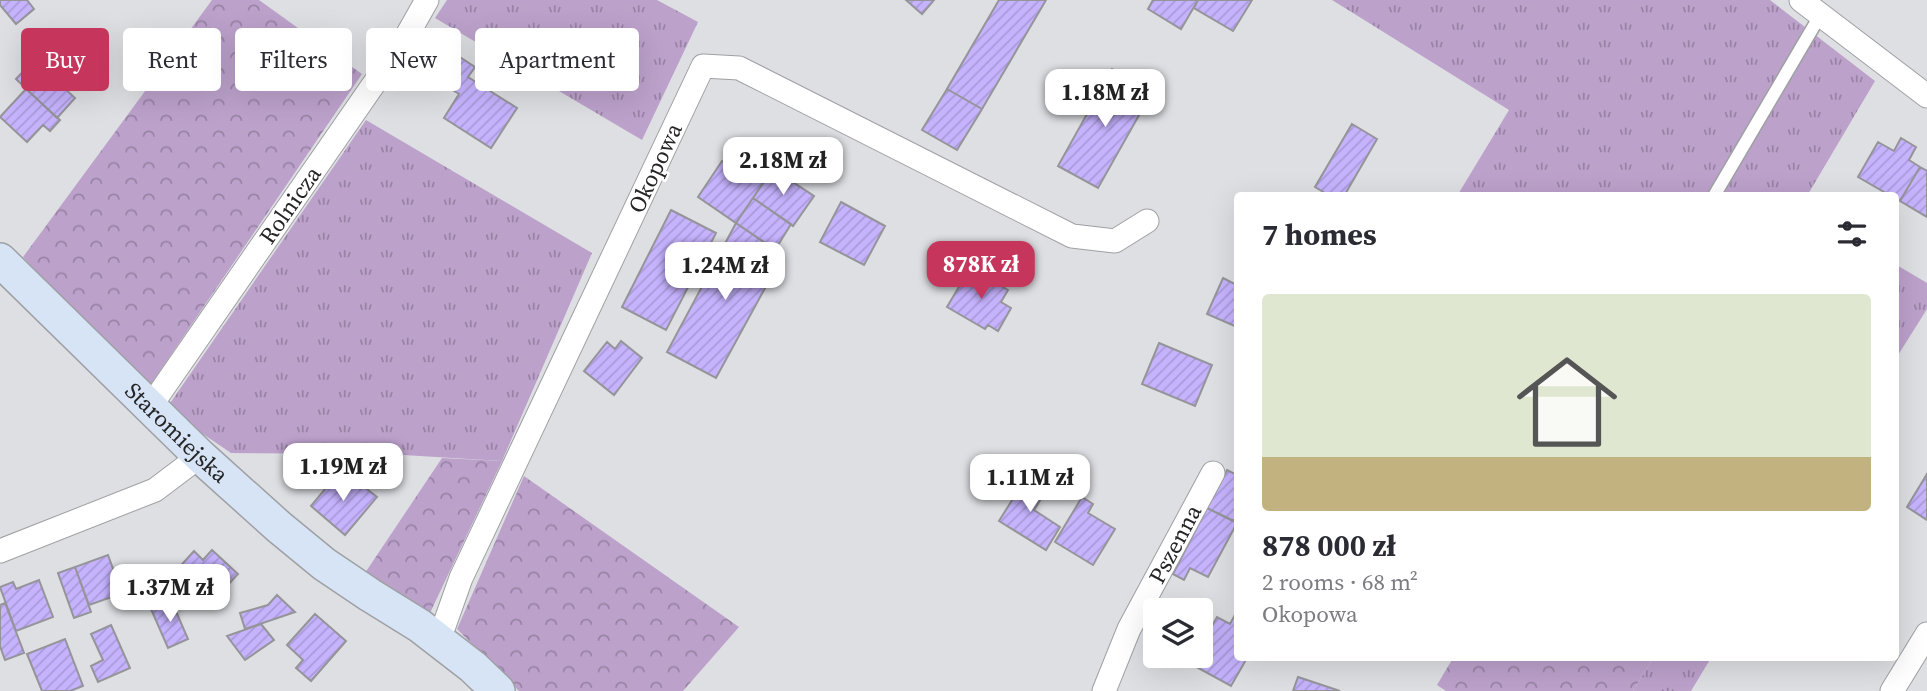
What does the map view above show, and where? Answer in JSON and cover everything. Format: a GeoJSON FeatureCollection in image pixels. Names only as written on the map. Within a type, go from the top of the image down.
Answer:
{"type":"FeatureCollection","features":[{"type":"Feature","properties":{"kind":"street","name":"Rolnicza"},"geometry":{"type":"LineString","coordinates":[[150,407],[405,39],[427,0]]}},
{"type":"Feature","properties":{"kind":"street"},"geometry":{"type":"LineString","coordinates":[[1801,0],[1826,7],[1927,96]]}},
{"type":"Feature","properties":{"kind":"street","name":"Okopowa"},"geometry":{"type":"LineString","coordinates":[[439,640],[461,578],[703,66],[739,68],[1072,236],[1115,241],[1147,221]]}},
{"type":"Feature","properties":{"kind":"street","name":"Staromiejska"},"geometry":{"type":"LineString","coordinates":[[0,260],[200,456],[279,527],[324,564],[439,640],[498,691]]}},
{"type":"Feature","properties":{"kind":"street"},"geometry":{"type":"LineString","coordinates":[[0,551],[155,490],[200,456]]}},
{"type":"Feature","properties":{"kind":"street","name":"Pszenna"},"geometry":{"type":"LineString","coordinates":[[1104,691],[1129,629],[1213,473]]}},
{"type":"Feature","properties":{"kind":"street"},"geometry":{"type":"LineString","coordinates":[[1892,691],[1927,634]]}},
{"type":"Feature","properties":{"kind":"lane"},"geometry":{"type":"LineString","coordinates":[[1716,192],[1826,7]]}},
{"type":"Feature","properties":{"kind":"green space"},"geometry":{"type":"Polygon","coordinates":[[[212,0],[259,0],[298,28],[235,28],[235,91],[350,91],[147,390],[23,257],[145,91],[221,91],[221,28],[191,28],[212,0]]]}},
{"type":"Feature","properties":{"kind":"green space"},"geometry":{"type":"Polygon","coordinates":[[[447,0],[657,0],[698,22],[642,140],[559,91],[639,91],[639,28],[475,28],[475,42],[461,33],[461,28],[452,28],[435,18],[447,0]]]}},
{"type":"Feature","properties":{"kind":"green space"},"geometry":{"type":"Polygon","coordinates":[[[1332,0],[1770,0],[1875,81],[1809,192],[1459,192],[1509,110],[1332,0]]]}},
{"type":"Feature","properties":{"kind":"green space"},"geometry":{"type":"Polygon","coordinates":[[[352,67],[362,74],[352,89],[352,67]]]}},
{"type":"Feature","properties":{"kind":"green space"},"geometry":{"type":"Polygon","coordinates":[[[366,120],[592,253],[502,461],[387,454],[231,453],[166,409],[366,120]]]}},
{"type":"Feature","properties":{"kind":"green space"},"geometry":{"type":"Polygon","coordinates":[[[1899,266],[1927,283],[1927,309],[1899,354],[1899,266]]]}},
{"type":"Feature","properties":{"kind":"green space"},"geometry":{"type":"Polygon","coordinates":[[[442,458],[502,461],[429,615],[365,573],[442,458]]]}},
{"type":"Feature","properties":{"kind":"green space"},"geometry":{"type":"Polygon","coordinates":[[[524,476],[739,627],[683,691],[519,691],[457,629],[524,476]]]}},
{"type":"Feature","properties":{"kind":"green space"},"geometry":{"type":"Polygon","coordinates":[[[1451,661],[1651,661],[1633,691],[1446,691],[1437,685],[1451,661]]]}},
{"type":"Feature","properties":{"kind":"green space"},"geometry":{"type":"Polygon","coordinates":[[[1651,661],[1709,661],[1691,691],[1633,691],[1651,661]]]}},
{"type":"Feature","properties":{"kind":"building"},"geometry":{"type":"Polygon","coordinates":[[[0,0],[27,0],[34,9],[16,24],[0,5],[0,0]]]}},
{"type":"Feature","properties":{"kind":"building"},"geometry":{"type":"Polygon","coordinates":[[[906,0],[934,0],[922,14],[906,0]]]}},
{"type":"Feature","properties":{"kind":"building"},"geometry":{"type":"Polygon","coordinates":[[[999,0],[1046,0],[982,109],[947,89],[999,0]]]}},
{"type":"Feature","properties":{"kind":"building"},"geometry":{"type":"Polygon","coordinates":[[[1153,0],[1198,0],[1181,29],[1148,9],[1153,0]]]}},
{"type":"Feature","properties":{"kind":"building"},"geometry":{"type":"Polygon","coordinates":[[[1198,0],[1252,0],[1233,31],[1194,8],[1198,0]]]}},
{"type":"Feature","properties":{"kind":"building"},"geometry":{"type":"Polygon","coordinates":[[[461,58],[475,67],[468,77],[475,81],[475,91],[490,91],[517,108],[491,148],[444,118],[459,94],[454,91],[461,91],[461,58]]]}},
{"type":"Feature","properties":{"kind":"building"},"geometry":{"type":"Polygon","coordinates":[[[1112,69],[1152,92],[1098,188],[1058,166],[1112,69]]]}},
{"type":"Feature","properties":{"kind":"building"},"geometry":{"type":"Polygon","coordinates":[[[947,89],[982,109],[957,150],[922,130],[947,89]]]}},
{"type":"Feature","properties":{"kind":"building"},"geometry":{"type":"Polygon","coordinates":[[[24,91],[28,91],[60,120],[50,131],[43,125],[27,142],[0,117],[24,91]]]}},
{"type":"Feature","properties":{"kind":"building"},"geometry":{"type":"Polygon","coordinates":[[[29,91],[67,91],[75,98],[57,118],[29,91]]]}},
{"type":"Feature","properties":{"kind":"building"},"geometry":{"type":"Polygon","coordinates":[[[1352,124],[1377,139],[1346,192],[1323,192],[1315,187],[1352,124]]]}},
{"type":"Feature","properties":{"kind":"building"},"geometry":{"type":"Polygon","coordinates":[[[1901,138],[1916,147],[1909,160],[1920,167],[1900,201],[1899,192],[1884,192],[1858,177],[1878,142],[1894,151],[1901,138]]]}},
{"type":"Feature","properties":{"kind":"building"},"geometry":{"type":"Polygon","coordinates":[[[722,161],[747,177],[756,164],[769,174],[736,223],[698,197],[722,161]]]}},
{"type":"Feature","properties":{"kind":"building"},"geometry":{"type":"Polygon","coordinates":[[[1920,167],[1927,171],[1927,217],[1900,201],[1920,167]]]}},
{"type":"Feature","properties":{"kind":"building"},"geometry":{"type":"Polygon","coordinates":[[[773,169],[814,196],[793,226],[753,198],[773,169]]]}},
{"type":"Feature","properties":{"kind":"building"},"geometry":{"type":"Polygon","coordinates":[[[753,198],[791,224],[775,250],[736,223],[753,198]]]}},
{"type":"Feature","properties":{"kind":"building"},"geometry":{"type":"Polygon","coordinates":[[[841,202],[885,226],[864,265],[820,242],[841,202]]]}},
{"type":"Feature","properties":{"kind":"building"},"geometry":{"type":"Polygon","coordinates":[[[671,210],[716,233],[666,330],[622,307],[671,210]]]}},
{"type":"Feature","properties":{"kind":"building"},"geometry":{"type":"Polygon","coordinates":[[[736,223],[783,255],[716,378],[667,352],[736,223]]]}},
{"type":"Feature","properties":{"kind":"building"},"geometry":{"type":"Polygon","coordinates":[[[970,268],[1008,290],[1001,302],[1011,308],[998,331],[988,325],[985,329],[947,307],[970,268]]]}},
{"type":"Feature","properties":{"kind":"building"},"geometry":{"type":"Polygon","coordinates":[[[1223,278],[1234,284],[1234,326],[1207,314],[1223,278]]]}},
{"type":"Feature","properties":{"kind":"building"},"geometry":{"type":"Polygon","coordinates":[[[621,341],[642,358],[614,395],[584,371],[607,342],[615,349],[621,341]]]}},
{"type":"Feature","properties":{"kind":"building"},"geometry":{"type":"Polygon","coordinates":[[[1159,343],[1212,365],[1195,406],[1142,384],[1159,343]]]}},
{"type":"Feature","properties":{"kind":"building"},"geometry":{"type":"Polygon","coordinates":[[[1227,470],[1234,474],[1234,521],[1207,508],[1227,470]]]}},
{"type":"Feature","properties":{"kind":"building"},"geometry":{"type":"Polygon","coordinates":[[[1029,473],[1049,486],[1034,510],[1060,527],[1046,550],[999,521],[1029,473]]]}},
{"type":"Feature","properties":{"kind":"building"},"geometry":{"type":"Polygon","coordinates":[[[1927,474],[1927,520],[1907,507],[1927,474]]]}},
{"type":"Feature","properties":{"kind":"building"},"geometry":{"type":"Polygon","coordinates":[[[344,475],[360,489],[363,486],[377,497],[345,535],[311,506],[336,476],[341,480],[344,475]]]}},
{"type":"Feature","properties":{"kind":"building"},"geometry":{"type":"Polygon","coordinates":[[[1082,497],[1093,504],[1088,513],[1115,529],[1093,565],[1055,542],[1082,497]]]}},
{"type":"Feature","properties":{"kind":"building"},"geometry":{"type":"Polygon","coordinates":[[[1207,508],[1234,522],[1234,529],[1208,577],[1190,568],[1184,580],[1173,574],[1207,508]]]}},
{"type":"Feature","properties":{"kind":"building"},"geometry":{"type":"Polygon","coordinates":[[[212,550],[238,574],[211,603],[176,571],[194,551],[203,560],[212,550]]]}},
{"type":"Feature","properties":{"kind":"building"},"geometry":{"type":"Polygon","coordinates":[[[108,555],[115,574],[125,570],[132,590],[89,605],[75,567],[108,555]]]}},
{"type":"Feature","properties":{"kind":"building"},"geometry":{"type":"Polygon","coordinates":[[[75,567],[91,612],[74,618],[58,573],[75,567]]]}},
{"type":"Feature","properties":{"kind":"building"},"geometry":{"type":"Polygon","coordinates":[[[39,580],[53,617],[16,631],[0,587],[13,582],[16,589],[39,580]]]}},
{"type":"Feature","properties":{"kind":"building"},"geometry":{"type":"Polygon","coordinates":[[[277,595],[295,612],[245,629],[240,613],[268,605],[277,595]]]}},
{"type":"Feature","properties":{"kind":"building"},"geometry":{"type":"Polygon","coordinates":[[[171,600],[188,639],[168,648],[151,609],[171,600]]]}},
{"type":"Feature","properties":{"kind":"building"},"geometry":{"type":"Polygon","coordinates":[[[5,603],[24,653],[5,660],[0,646],[0,605],[5,603]]]}},
{"type":"Feature","properties":{"kind":"building"},"geometry":{"type":"Polygon","coordinates":[[[315,614],[346,641],[311,681],[296,668],[303,660],[287,645],[315,614]]]}},
{"type":"Feature","properties":{"kind":"building"},"geometry":{"type":"Polygon","coordinates":[[[1217,617],[1230,624],[1234,617],[1234,661],[1245,661],[1231,686],[1198,668],[1213,668],[1213,624],[1217,617]]]}},
{"type":"Feature","properties":{"kind":"building"},"geometry":{"type":"Polygon","coordinates":[[[261,624],[274,640],[245,660],[227,636],[261,624]]]}},
{"type":"Feature","properties":{"kind":"building"},"geometry":{"type":"Polygon","coordinates":[[[111,625],[130,668],[98,682],[91,666],[103,660],[91,634],[111,625]]]}},
{"type":"Feature","properties":{"kind":"building"},"geometry":{"type":"Polygon","coordinates":[[[65,639],[83,686],[70,691],[42,691],[27,654],[65,639]]]}},
{"type":"Feature","properties":{"kind":"building"},"geometry":{"type":"Polygon","coordinates":[[[1298,677],[1340,691],[1293,691],[1298,677]]]}}]}
